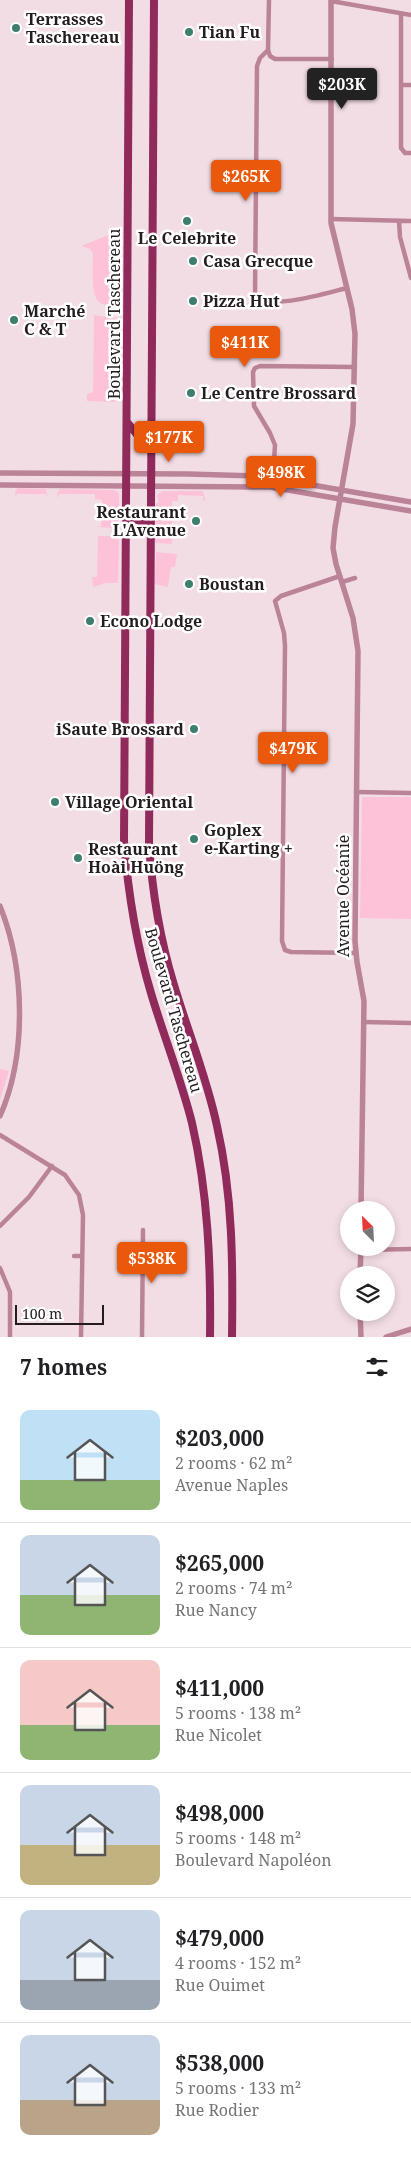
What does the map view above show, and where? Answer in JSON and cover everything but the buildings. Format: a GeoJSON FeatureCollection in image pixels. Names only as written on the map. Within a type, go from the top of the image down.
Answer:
{"type":"FeatureCollection","features":[{"type":"Feature","properties":{"kind":"main road","name":"Boulevard Taschereau"},"geometry":{"type":"LineString","coordinates":[[129,0],[123,798],[127,876],[143,964],[184,1094],[198,1152],[206,1214],[211,1298],[210,1337]]}},
{"type":"Feature","properties":{"kind":"main road","name":"Boulevard Taschereau"},"geometry":{"type":"LineString","coordinates":[[154,0],[148,807],[150,863],[158,920],[168,963],[206,1080],[223,1155],[232,1243],[232,1337]]}},
{"type":"Feature","properties":{"kind":"main road"},"geometry":{"type":"LineString","coordinates":[[127,422],[140,437],[151,434]]}},
{"type":"Feature","properties":{"kind":"main road"},"geometry":{"type":"LineString","coordinates":[[126,523],[136,519],[150,527]]}},
{"type":"Feature","properties":{"kind":"street"},"geometry":{"type":"LineString","coordinates":[[269,0],[268,50],[270,56],[275,59],[332,59]]}},
{"type":"Feature","properties":{"kind":"street"},"geometry":{"type":"LineString","coordinates":[[331,1],[411,15]]}},
{"type":"Feature","properties":{"kind":"street","name":"Avenue Océanie"},"geometry":{"type":"LineString","coordinates":[[331,1],[331,219],[354,320],[353,424],[333,548],[353,618],[358,651],[356,953],[363,993],[364,1022],[361,1201]]}},
{"type":"Feature","properties":{"kind":"street"},"geometry":{"type":"LineString","coordinates":[[401,14],[401,148],[405,153],[411,153]]}},
{"type":"Feature","properties":{"kind":"street"},"geometry":{"type":"LineString","coordinates":[[268,50],[260,58],[257,66],[255,296],[262,300],[295,301],[347,288]]}},
{"type":"Feature","properties":{"kind":"street"},"geometry":{"type":"LineString","coordinates":[[402,85],[411,85]]}},
{"type":"Feature","properties":{"kind":"street"},"geometry":{"type":"LineString","coordinates":[[331,219],[411,221]]}},
{"type":"Feature","properties":{"kind":"street"},"geometry":{"type":"LineString","coordinates":[[399,220],[400,237],[411,278]]}},
{"type":"Feature","properties":{"kind":"street"},"geometry":{"type":"LineString","coordinates":[[273,478],[275,445],[253,401],[253,372],[260,366],[354,367]]}},
{"type":"Feature","properties":{"kind":"street"},"geometry":{"type":"LineString","coordinates":[[0,473],[210,474],[273,478],[411,502]]}},
{"type":"Feature","properties":{"kind":"street"},"geometry":{"type":"LineString","coordinates":[[53,485],[54,473]]}},
{"type":"Feature","properties":{"kind":"street"},"geometry":{"type":"LineString","coordinates":[[210,474],[210,485]]}},
{"type":"Feature","properties":{"kind":"street"},"geometry":{"type":"LineString","coordinates":[[0,485],[270,486],[411,511]]}},
{"type":"Feature","properties":{"kind":"street"},"geometry":{"type":"LineString","coordinates":[[355,578],[341,579],[281,596],[276,601],[284,633],[285,646],[282,941],[285,950],[291,952],[356,953]]}},
{"type":"Feature","properties":{"kind":"street"},"geometry":{"type":"LineString","coordinates":[[356,792],[411,793]]}},
{"type":"Feature","properties":{"kind":"street"},"geometry":{"type":"LineString","coordinates":[[0,906],[12,943],[18,992],[16,1068],[0,1116]]}},
{"type":"Feature","properties":{"kind":"street"},"geometry":{"type":"LineString","coordinates":[[364,1022],[411,1023]]}},
{"type":"Feature","properties":{"kind":"street"},"geometry":{"type":"LineString","coordinates":[[0,1135],[52,1166],[69,1179],[81,1200],[81,1337]]}},
{"type":"Feature","properties":{"kind":"street"},"geometry":{"type":"LineString","coordinates":[[0,1226],[24,1203],[52,1166]]}},
{"type":"Feature","properties":{"kind":"street"},"geometry":{"type":"LineString","coordinates":[[142,1337],[143,1230]]}},
{"type":"Feature","properties":{"kind":"street"},"geometry":{"type":"LineString","coordinates":[[395,1249],[411,1249]]}},
{"type":"Feature","properties":{"kind":"street"},"geometry":{"type":"LineString","coordinates":[[74,1256],[82,1256]]}},
{"type":"Feature","properties":{"kind":"street"},"geometry":{"type":"LineString","coordinates":[[0,1268],[10,1292],[10,1337]]}},
{"type":"Feature","properties":{"kind":"street"},"geometry":{"type":"LineString","coordinates":[[360,1321],[361,1337]]}},
{"type":"Feature","properties":{"kind":"street"},"geometry":{"type":"LineString","coordinates":[[386,1337],[411,1329]]}},
{"type":"Feature","properties":{"kind":"shaded area"},"geometry":{"type":"Polygon","coordinates":[[[116,232],[116,305],[106,305],[97,300],[93,288],[93,254],[90,249],[81,246],[116,232]]]}},
{"type":"Feature","properties":{"kind":"shaded area"},"geometry":{"type":"Polygon","coordinates":[[[94,315],[116,318],[115,402],[87,401],[87,394],[93,392],[94,315]]]}},
{"type":"Feature","properties":{"kind":"shaded area"},"geometry":{"type":"Polygon","coordinates":[[[17,488],[46,489],[48,499],[46,494],[17,494],[16,499],[15,492],[17,488]]]}},
{"type":"Feature","properties":{"kind":"shaded area"},"geometry":{"type":"Polygon","coordinates":[[[60,489],[114,490],[119,493],[119,524],[114,528],[96,527],[101,526],[102,500],[95,499],[95,494],[59,494],[58,499],[57,494],[60,489]]]}},
{"type":"Feature","properties":{"kind":"shaded area"},"geometry":{"type":"Polygon","coordinates":[[[163,491],[203,491],[205,500],[203,501],[203,496],[178,495],[178,501],[172,501],[172,544],[155,543],[156,503],[159,503],[157,495],[163,491]]]}},
{"type":"Feature","properties":{"kind":"shaded area"},"geometry":{"type":"Polygon","coordinates":[[[98,536],[116,536],[119,540],[118,583],[106,583],[93,587],[92,577],[97,577],[98,536]]]}},
{"type":"Feature","properties":{"kind":"shaded area"},"geometry":{"type":"Polygon","coordinates":[[[156,552],[177,554],[175,567],[171,567],[168,587],[155,584],[156,552]]]}},
{"type":"Feature","properties":{"kind":"shaded area"},"geometry":{"type":"Polygon","coordinates":[[[362,797],[411,797],[411,919],[360,918],[362,797]]]}},
{"type":"Feature","properties":{"kind":"shaded area"},"geometry":{"type":"Polygon","coordinates":[[[0,1069],[9,1071],[0,1100],[0,1069]]]}},
{"type":"Feature","properties":{"kind":"place","name":"Terrasses Taschereau"},"geometry":{"type":"Point","coordinates":[16,28]}},
{"type":"Feature","properties":{"kind":"place","name":"Tian Fu"},"geometry":{"type":"Point","coordinates":[189,32]}},
{"type":"Feature","properties":{"kind":"place","name":"Le Celebrite"},"geometry":{"type":"Point","coordinates":[187,221]}},
{"type":"Feature","properties":{"kind":"place","name":"Casa Grecque"},"geometry":{"type":"Point","coordinates":[193,261]}},
{"type":"Feature","properties":{"kind":"place","name":"Pizza Hut"},"geometry":{"type":"Point","coordinates":[193,301]}},
{"type":"Feature","properties":{"kind":"place","name":"Marché C & T"},"geometry":{"type":"Point","coordinates":[14,320]}},
{"type":"Feature","properties":{"kind":"place","name":"Le Centre Brossard"},"geometry":{"type":"Point","coordinates":[191,393]}},
{"type":"Feature","properties":{"kind":"place","name":"Restaurant L'Avenue"},"geometry":{"type":"Point","coordinates":[196,521]}},
{"type":"Feature","properties":{"kind":"place","name":"Boustan"},"geometry":{"type":"Point","coordinates":[189,584]}},
{"type":"Feature","properties":{"kind":"place","name":"Econo Lodge"},"geometry":{"type":"Point","coordinates":[90,621]}},
{"type":"Feature","properties":{"kind":"place","name":"iSaute Brossard"},"geometry":{"type":"Point","coordinates":[194,729]}},
{"type":"Feature","properties":{"kind":"place","name":"Village Oriental"},"geometry":{"type":"Point","coordinates":[55,802]}},
{"type":"Feature","properties":{"kind":"place","name":"Goplex e-Karting +"},"geometry":{"type":"Point","coordinates":[194,839]}},
{"type":"Feature","properties":{"kind":"place","name":"Restaurant Hoài Huöng"},"geometry":{"type":"Point","coordinates":[78,858]}}]}
